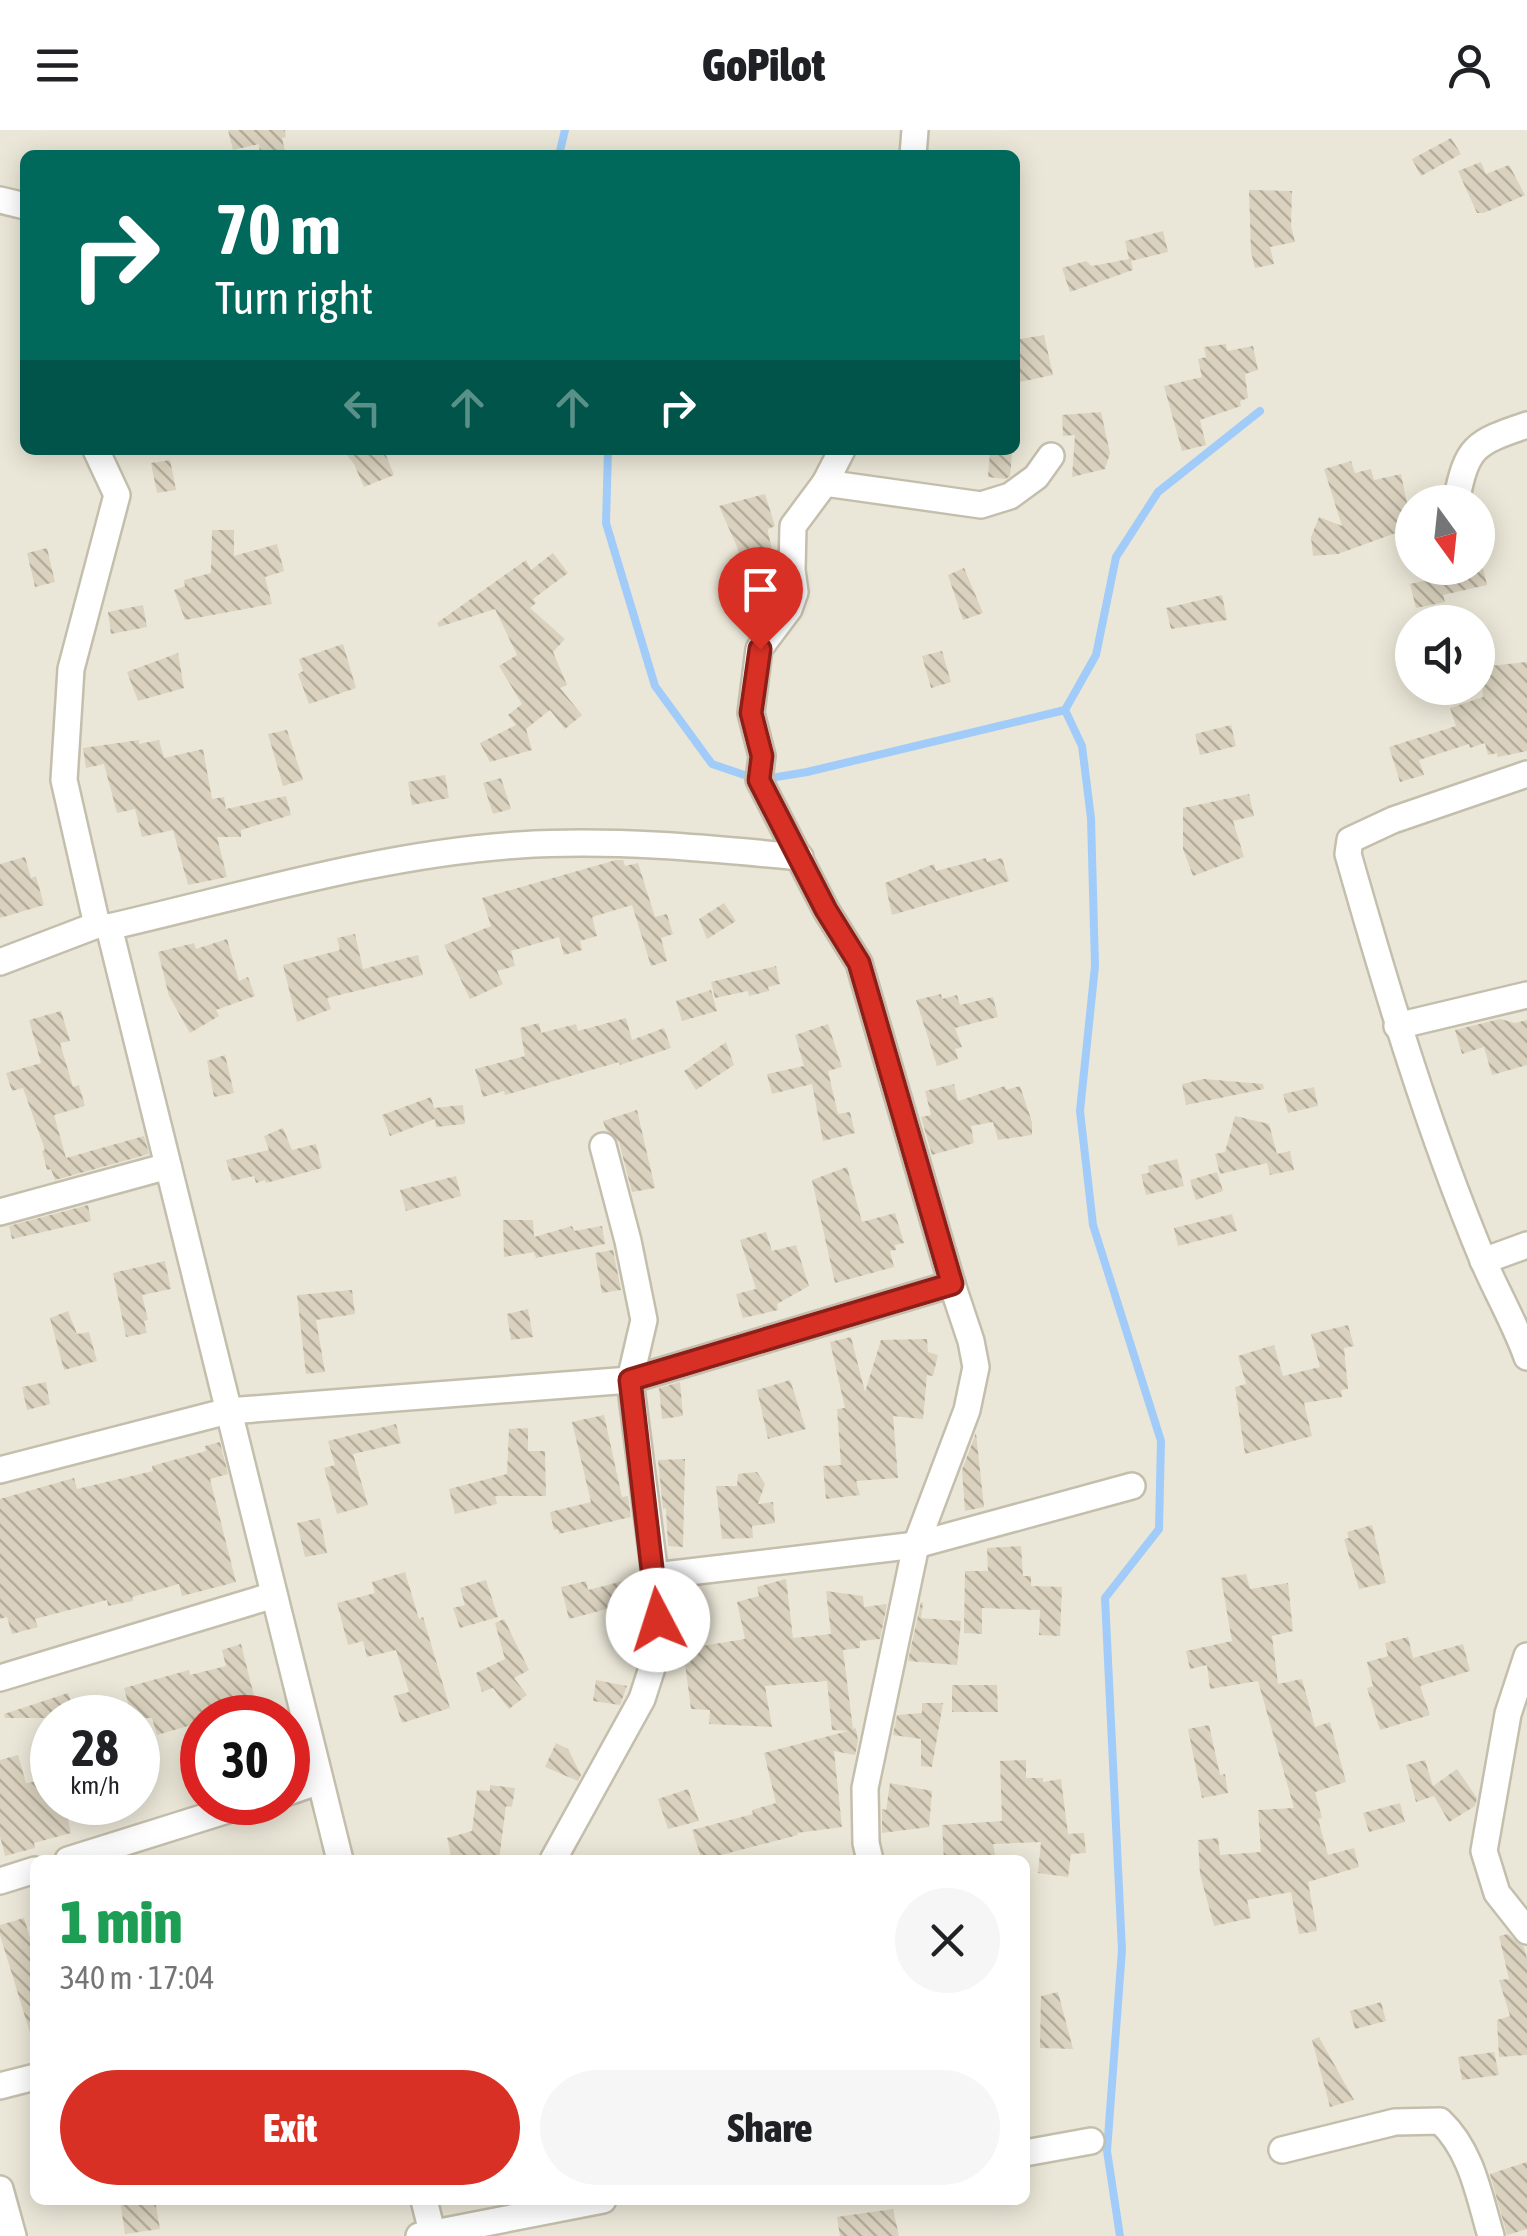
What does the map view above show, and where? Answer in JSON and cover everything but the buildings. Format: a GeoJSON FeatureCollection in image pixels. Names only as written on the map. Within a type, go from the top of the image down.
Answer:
{"type":"FeatureCollection","features":[{"type":"Feature","properties":{"kind":"street"},"geometry":{"type":"LineString","coordinates":[[1461,485],[1470,454],[1485,440],[1527,426]]}},
{"type":"Feature","properties":{"kind":"street"},"geometry":{"type":"LineString","coordinates":[[98,455],[116,495],[71,669],[64,780],[168,1166],[339,1855]]}},
{"type":"Feature","properties":{"kind":"street"},"geometry":{"type":"LineString","coordinates":[[839,455],[825,483],[793,526],[796,592],[789,609],[760,649],[751,713],[762,756],[759,780],[826,910],[859,963],[976,1368],[967,1410],[916,1545],[865,1788],[869,1855]]}},
{"type":"Feature","properties":{"kind":"street"},"geometry":{"type":"LineString","coordinates":[[825,483],[982,505],[1010,496],[1036,477],[1052,456]]}},
{"type":"Feature","properties":{"kind":"street"},"geometry":{"type":"LineString","coordinates":[[1527,774],[1394,820],[1350,840],[1348,854],[1398,1026],[1483,1261],[1518,1330],[1527,1357]]}},
{"type":"Feature","properties":{"kind":"street"},"geometry":{"type":"LineString","coordinates":[[0,962],[103,926],[404,858],[518,845],[616,843],[800,857]]}},
{"type":"Feature","properties":{"kind":"street"},"geometry":{"type":"LineString","coordinates":[[1398,1026],[1527,995]]}},
{"type":"Feature","properties":{"kind":"street"},"geometry":{"type":"LineString","coordinates":[[555,1855],[642,1699],[659,1646],[655,1576],[630,1380],[644,1320],[603,1146]]}},
{"type":"Feature","properties":{"kind":"street"},"geometry":{"type":"LineString","coordinates":[[0,1212],[168,1166]]}},
{"type":"Feature","properties":{"kind":"street"},"geometry":{"type":"LineString","coordinates":[[1483,1261],[1527,1245]]}},
{"type":"Feature","properties":{"kind":"street"},"geometry":{"type":"LineString","coordinates":[[0,1470],[228,1411],[630,1380],[952,1284]]}},
{"type":"Feature","properties":{"kind":"street"},"geometry":{"type":"LineString","coordinates":[[655,1576],[916,1545],[1132,1486]]}},
{"type":"Feature","properties":{"kind":"street"},"geometry":{"type":"LineString","coordinates":[[0,1678],[274,1595]]}},
{"type":"Feature","properties":{"kind":"street"},"geometry":{"type":"LineString","coordinates":[[1527,1656],[1508,1714],[1484,1851],[1497,1893],[1527,1932]]}},
{"type":"Feature","properties":{"kind":"street"},"geometry":{"type":"LineString","coordinates":[[310,1785],[320,1782]]}},
{"type":"Feature","properties":{"kind":"street"},"geometry":{"type":"LineString","coordinates":[[84,1855],[180,1825]]}},
{"type":"Feature","properties":{"kind":"street"},"geometry":{"type":"LineString","coordinates":[[0,1881],[30,1872]]}},
{"type":"Feature","properties":{"kind":"street"},"geometry":{"type":"LineString","coordinates":[[0,2086],[30,2078]]}},
{"type":"Feature","properties":{"kind":"street"},"geometry":{"type":"LineString","coordinates":[[1282,2150],[1396,2122],[1440,2121],[1455,2135],[1468,2159],[1491,2236]]}},
{"type":"Feature","properties":{"kind":"street"},"geometry":{"type":"LineString","coordinates":[[1030,2152],[1091,2141]]}},
{"type":"Feature","properties":{"kind":"street"},"geometry":{"type":"LineString","coordinates":[[0,2189],[12,2236]]}},
{"type":"Feature","properties":{"kind":"street"},"geometry":{"type":"LineString","coordinates":[[425,2205],[428,2235],[578,2205]]}},
{"type":"Feature","properties":{"kind":"shaded area"},"geometry":{"type":"Polygon","coordinates":[[[0,130],[1527,130],[1527,2236],[0,2236],[0,130]]]}},
{"type":"Feature","properties":{"kind":"waterway"},"geometry":{"type":"LineString","coordinates":[[560,150],[565,130]]}},
{"type":"Feature","properties":{"kind":"waterway"},"geometry":{"type":"LineString","coordinates":[[1065,710],[1096,655],[1116,557],[1158,492],[1260,411]]}},
{"type":"Feature","properties":{"kind":"waterway"},"geometry":{"type":"LineString","coordinates":[[608,455],[606,523],[655,686],[712,764],[759,780],[1065,710],[1082,746],[1091,818],[1095,966],[1080,1111],[1093,1225],[1161,1441],[1159,1529],[1105,1598],[1122,1950],[1107,2151],[1120,2236]]}},
{"type":"Feature","properties":{"kind":"route"},"geometry":{"type":"LineString","coordinates":[[658,1620],[630,1380],[952,1284],[859,963],[826,910],[759,780],[762,756],[751,713],[760,649]]}}]}
